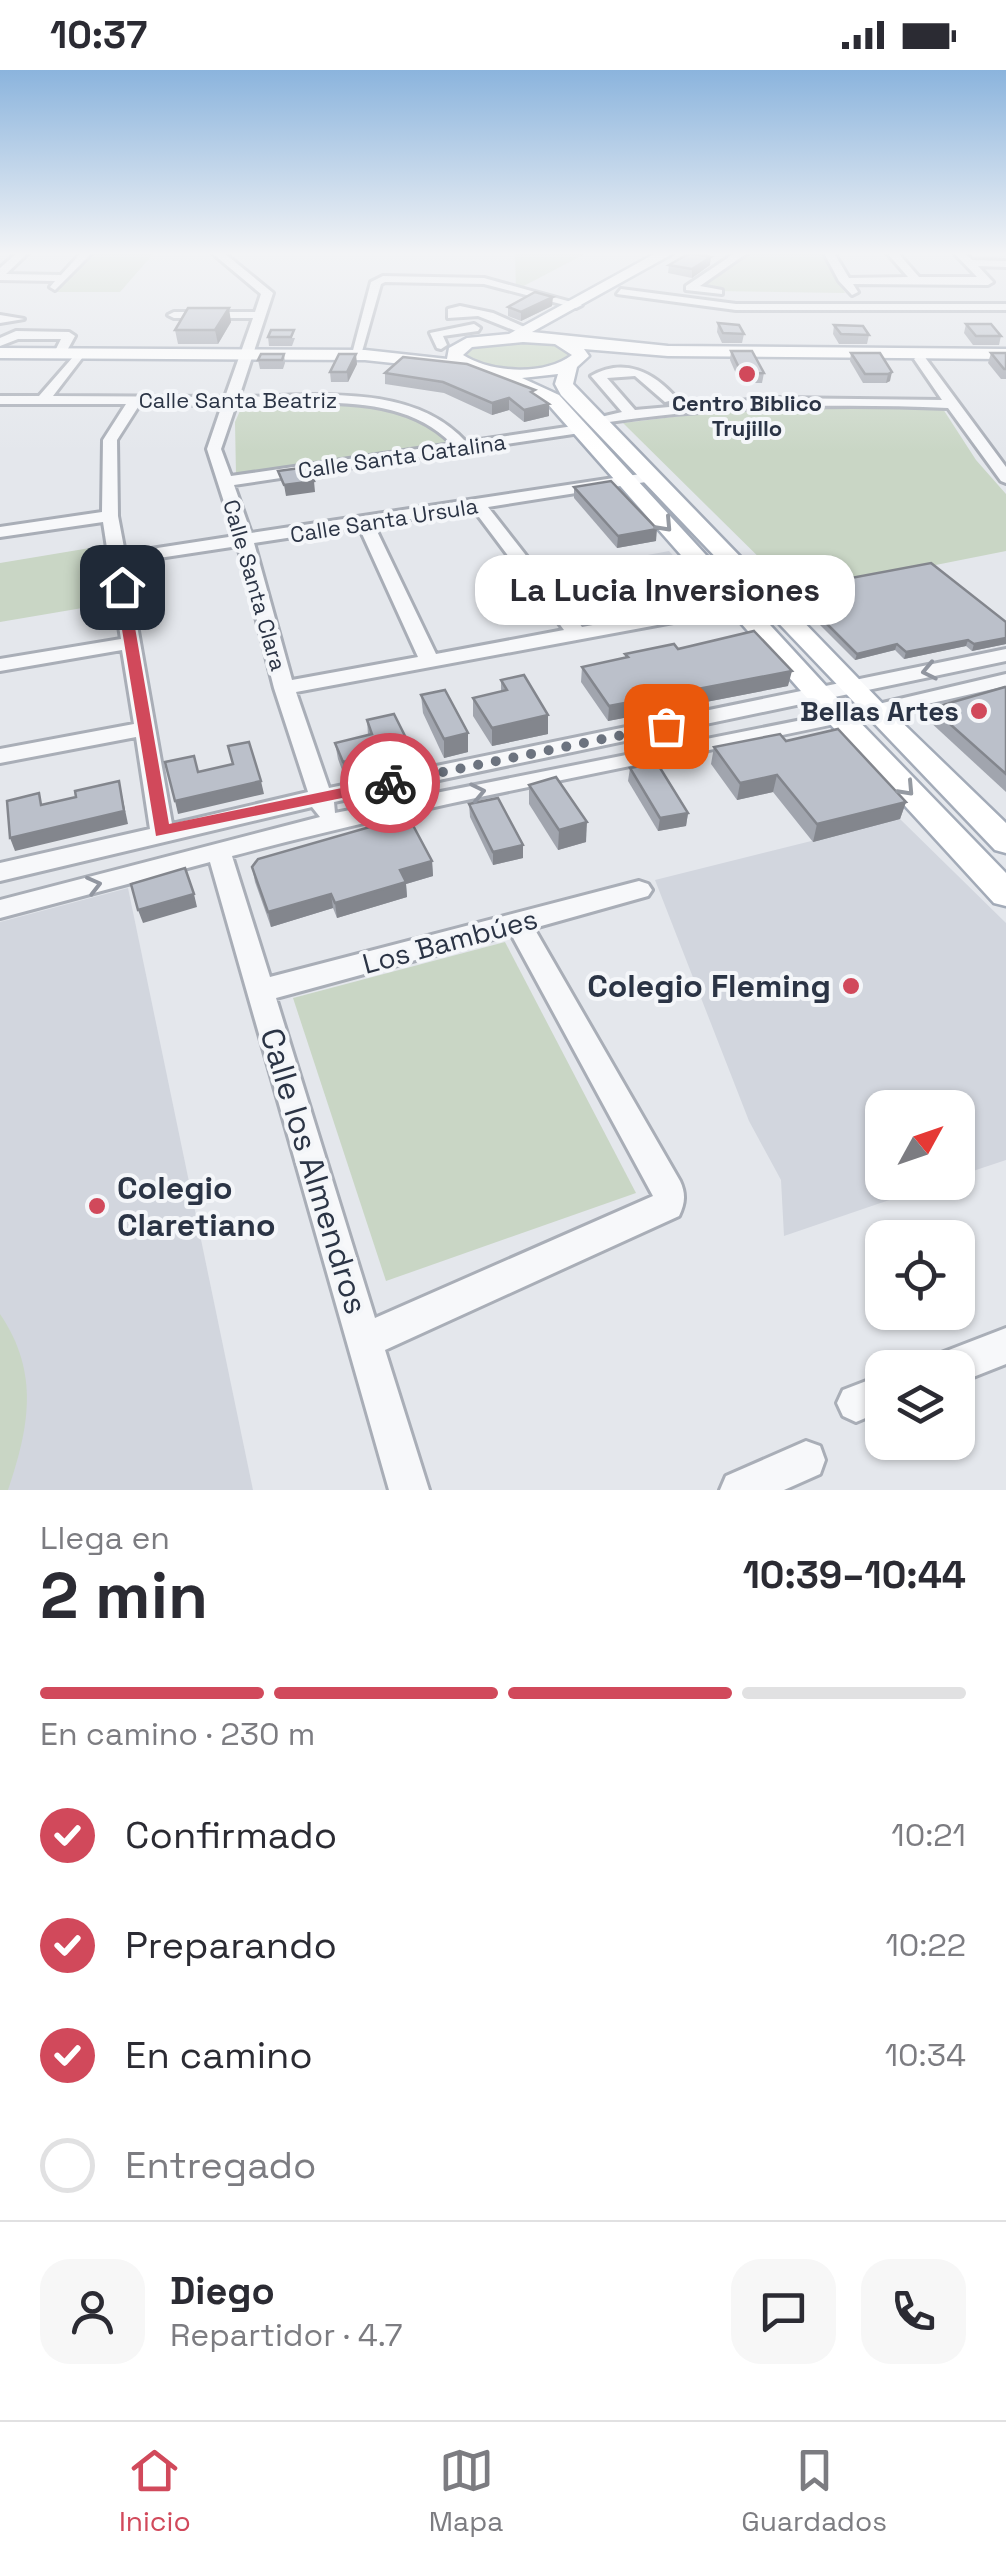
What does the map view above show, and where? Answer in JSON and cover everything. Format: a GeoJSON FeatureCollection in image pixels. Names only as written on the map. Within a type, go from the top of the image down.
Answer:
{"type":"FeatureCollection","features":[{"type":"Feature","properties":{"kind":"main road"},"geometry":{"type":"LineString","coordinates":[[0,348],[237,351],[441,345],[512,335],[546,319]]}},
{"type":"Feature","properties":{"kind":"main road"},"geometry":{"type":"LineString","coordinates":[[564,341],[564,327],[577,319]]}},
{"type":"Feature","properties":{"kind":"main road"},"geometry":{"type":"LineString","coordinates":[[512,335],[687,354],[923,364],[1006,356]]}},
{"type":"Feature","properties":{"kind":"main road"},"geometry":{"type":"LineString","coordinates":[[564,341],[581,352],[564,384],[567,391],[625,481],[1006,894]]}},
{"type":"Feature","properties":{"kind":"main road"},"geometry":{"type":"LineString","coordinates":[[467,343],[455,352],[454,358],[553,398],[651,477],[874,711],[1006,842]]}},
{"type":"Feature","properties":{"kind":"main road"},"geometry":{"type":"LineString","coordinates":[[363,346],[480,369],[545,371],[572,365],[632,365],[687,354],[1006,356]]}},
{"type":"Feature","properties":{"kind":"street"},"geometry":{"type":"LineString","coordinates":[[239,331],[249,319]]}},
{"type":"Feature","properties":{"kind":"street","name":"Calle Santa Clara"},"geometry":{"type":"LineString","coordinates":[[251,319],[237,351],[230,400],[214,449],[245,541],[284,688],[330,822]]}},
{"type":"Feature","properties":{"kind":"street"},"geometry":{"type":"LineString","coordinates":[[363,346],[368,319]]}},
{"type":"Feature","properties":{"kind":"street"},"geometry":{"type":"LineString","coordinates":[[486,319],[512,335]]}},
{"type":"Feature","properties":{"kind":"street"},"geometry":{"type":"LineString","coordinates":[[441,345],[436,332],[466,326],[512,335]]}},
{"type":"Feature","properties":{"kind":"street"},"geometry":{"type":"LineString","coordinates":[[44,399],[68,351]]}},
{"type":"Feature","properties":{"kind":"street"},"geometry":{"type":"LineString","coordinates":[[923,364],[998,456],[1006,478]]}},
{"type":"Feature","properties":{"kind":"street"},"geometry":{"type":"LineString","coordinates":[[631,414],[597,378],[632,365],[645,372],[670,399]]}},
{"type":"Feature","properties":{"kind":"street","name":"Calle Santa Beatriz"},"geometry":{"type":"LineString","coordinates":[[0,400],[368,401],[415,413],[446,428],[463,447]]}},
{"type":"Feature","properties":{"kind":"street"},"geometry":{"type":"LineString","coordinates":[[136,400],[110,440],[110,516],[162,832]]}},
{"type":"Feature","properties":{"kind":"street","name":"Calle Santa Catalina"},"geometry":{"type":"LineString","coordinates":[[225,482],[463,447],[631,414],[791,400],[952,404]]}},
{"type":"Feature","properties":{"kind":"street","name":"Calle Santa Ursula"},"geometry":{"type":"LineString","coordinates":[[116,559],[651,477]]}},
{"type":"Feature","properties":{"kind":"street"},"geometry":{"type":"LineString","coordinates":[[479,506],[577,634]]}},
{"type":"Feature","properties":{"kind":"street"},"geometry":{"type":"LineString","coordinates":[[0,532],[110,516]]}},
{"type":"Feature","properties":{"kind":"street"},"geometry":{"type":"LineString","coordinates":[[365,522],[430,663]]}},
{"type":"Feature","properties":{"kind":"street"},"geometry":{"type":"LineString","coordinates":[[284,688],[738,604]]}},
{"type":"Feature","properties":{"kind":"street"},"geometry":{"type":"LineString","coordinates":[[0,665],[132,643]]}},
{"type":"Feature","properties":{"kind":"street"},"geometry":{"type":"LineString","coordinates":[[0,872],[321,797],[1006,655]]}},
{"type":"Feature","properties":{"kind":"street"},"geometry":{"type":"LineString","coordinates":[[0,909],[330,822],[874,711],[1006,680]]}},
{"type":"Feature","properties":{"kind":"street"},"geometry":{"type":"LineString","coordinates":[[0,756],[143,729]]}},
{"type":"Feature","properties":{"kind":"street","name":"Calle los Almendros"},"geometry":{"type":"LineString","coordinates":[[219,853],[409,1490]]}},
{"type":"Feature","properties":{"kind":"street","name":"Los Bambúes"},"geometry":{"type":"LineString","coordinates":[[260,991],[639,890]]}},
{"type":"Feature","properties":{"kind":"street"},"geometry":{"type":"LineString","coordinates":[[364,1340],[668,1204],[668,1192],[518,922]]}},
{"type":"Feature","properties":{"kind":"street"},"geometry":{"type":"LineString","coordinates":[[975,1358],[1006,1346]]}},
{"type":"Feature","properties":{"kind":"street"},"geometry":{"type":"LineString","coordinates":[[740,1490],[806,1460]]}},
{"type":"Feature","properties":{"kind":"shaded area"},"geometry":{"type":"Polygon","coordinates":[[[669,551],[701,586],[635,599],[605,563],[669,551]]]}},
{"type":"Feature","properties":{"kind":"shaded area","name":"Colegio Fleming"},"geometry":{"type":"Polygon","coordinates":[[[900,819],[1006,923],[1006,1160],[975,1170],[975,1090],[865,1090],[865,1200],[889,1200],[784,1236],[781,1180],[749,1121],[655,880],[900,819]]]}},
{"type":"Feature","properties":{"kind":"shaded area","name":"Colegio Claretiano"},"geometry":{"type":"Polygon","coordinates":[[[128,888],[253,1490],[0,1490],[0,922],[128,888]]]}},
{"type":"Feature","properties":{"kind":"green space"},"geometry":{"type":"Polygon","coordinates":[[[516,340],[569,345],[579,361],[504,371],[465,355],[479,345],[516,340]]]}},
{"type":"Feature","properties":{"kind":"green space"},"geometry":{"type":"Polygon","coordinates":[[[312,401],[366,406],[406,415],[438,432],[448,445],[236,475],[235,422],[243,404],[312,401]]]}},
{"type":"Feature","properties":{"kind":"green space"},"geometry":{"type":"Polygon","coordinates":[[[876,405],[943,409],[976,460],[1006,494],[1006,551],[795,593],[623,423],[731,410],[876,405]]]}},
{"type":"Feature","properties":{"kind":"green space"},"geometry":{"type":"Polygon","coordinates":[[[96,547],[106,604],[0,622],[0,563],[96,547]]]}},
{"type":"Feature","properties":{"kind":"green space"},"geometry":{"type":"Polygon","coordinates":[[[505,942],[636,1193],[386,1281],[293,998],[505,942]]]}},
{"type":"Feature","properties":{"kind":"green space"},"geometry":{"type":"Polygon","coordinates":[[[0,1314],[21,1358],[27,1400],[21,1444],[8,1490],[0,1490],[0,1314]]]}},
{"type":"Feature","properties":{"kind":"building"},"geometry":{"type":"Polygon","coordinates":[[[181,319],[222,319],[215,330],[175,330],[181,319]]]}},
{"type":"Feature","properties":{"kind":"building"},"geometry":{"type":"Polygon","coordinates":[[[718,323],[739,325],[744,334],[723,333],[718,323]]]}},
{"type":"Feature","properties":{"kind":"building"},"geometry":{"type":"Polygon","coordinates":[[[966,324],[991,324],[1001,336],[976,336],[966,324]]]}},
{"type":"Feature","properties":{"kind":"building"},"geometry":{"type":"Polygon","coordinates":[[[834,325],[863,326],[869,335],[841,334],[834,325]]]}},
{"type":"Feature","properties":{"kind":"building"},"geometry":{"type":"Polygon","coordinates":[[[271,330],[294,330],[291,337],[268,337],[271,330]]]}},
{"type":"Feature","properties":{"kind":"building"},"geometry":{"type":"Polygon","coordinates":[[[731,351],[752,351],[764,373],[742,374],[731,351]]]}},
{"type":"Feature","properties":{"kind":"building"},"geometry":{"type":"Polygon","coordinates":[[[851,353],[880,353],[892,372],[865,374],[851,353]]]}},
{"type":"Feature","properties":{"kind":"building"},"geometry":{"type":"Polygon","coordinates":[[[991,353],[1006,353],[1006,369],[1004,369],[991,353]]]}},
{"type":"Feature","properties":{"kind":"building"},"geometry":{"type":"Polygon","coordinates":[[[261,354],[284,354],[282,360],[258,360],[261,354]]]}},
{"type":"Feature","properties":{"kind":"building"},"geometry":{"type":"Polygon","coordinates":[[[339,354],[356,354],[347,372],[330,372],[339,354]]]}},
{"type":"Feature","properties":{"kind":"building"},"geometry":{"type":"Polygon","coordinates":[[[403,357],[467,364],[535,390],[531,392],[549,404],[524,410],[509,398],[492,403],[443,382],[385,373],[403,357]]]}},
{"type":"Feature","properties":{"kind":"building"},"geometry":{"type":"Polygon","coordinates":[[[307,467],[314,481],[284,485],[278,471],[307,467]]]}},
{"type":"Feature","properties":{"kind":"building"},"geometry":{"type":"Polygon","coordinates":[[[611,481],[657,529],[618,536],[574,487],[611,481]]]}},
{"type":"Feature","properties":{"kind":"building"},"geometry":{"type":"Polygon","coordinates":[[[931,563],[1006,622],[1006,638],[974,644],[968,640],[906,652],[897,644],[857,654],[792,589],[931,563]]]}},
{"type":"Feature","properties":{"kind":"building"},"geometry":{"type":"Polygon","coordinates":[[[703,574],[715,587],[647,599],[636,587],[703,574]]]}},
{"type":"Feature","properties":{"kind":"building"},"geometry":{"type":"Polygon","coordinates":[[[754,631],[792,671],[609,706],[582,667],[628,657],[625,654],[674,644],[678,649],[754,631]]]}},
{"type":"Feature","properties":{"kind":"building"},"geometry":{"type":"Polygon","coordinates":[[[524,675],[548,715],[492,728],[473,698],[507,690],[501,680],[524,675]]]}},
{"type":"Feature","properties":{"kind":"building"},"geometry":{"type":"Polygon","coordinates":[[[1006,688],[1006,774],[932,708],[1006,688]]]}},
{"type":"Feature","properties":{"kind":"building"},"geometry":{"type":"Polygon","coordinates":[[[445,690],[468,733],[444,739],[421,695],[445,690]]]}},
{"type":"Feature","properties":{"kind":"building"},"geometry":{"type":"Polygon","coordinates":[[[394,714],[410,746],[343,762],[335,743],[372,734],[367,720],[394,714]]]}},
{"type":"Feature","properties":{"kind":"building"},"geometry":{"type":"Polygon","coordinates":[[[838,729],[906,802],[817,824],[777,775],[740,783],[714,747],[780,734],[786,741],[838,729]]]}},
{"type":"Feature","properties":{"kind":"building"},"geometry":{"type":"Polygon","coordinates":[[[249,742],[261,781],[175,801],[165,762],[194,756],[198,772],[233,764],[228,746],[249,742]]]}},
{"type":"Feature","properties":{"kind":"building"},"geometry":{"type":"Polygon","coordinates":[[[657,763],[688,813],[660,818],[630,768],[657,763]]]}},
{"type":"Feature","properties":{"kind":"building"},"geometry":{"type":"Polygon","coordinates":[[[556,777],[587,822],[559,830],[529,785],[556,777]]]}},
{"type":"Feature","properties":{"kind":"building"},"geometry":{"type":"Polygon","coordinates":[[[119,781],[124,811],[10,838],[7,801],[39,793],[41,805],[76,797],[75,791],[119,781]]]}},
{"type":"Feature","properties":{"kind":"building"},"geometry":{"type":"Polygon","coordinates":[[[498,798],[523,845],[493,852],[469,804],[498,798]]]}},
{"type":"Feature","properties":{"kind":"building"},"geometry":{"type":"Polygon","coordinates":[[[408,816],[432,861],[400,870],[406,882],[335,903],[331,894],[268,912],[252,867],[258,859],[408,816]]]}},
{"type":"Feature","properties":{"kind":"building"},"geometry":{"type":"Polygon","coordinates":[[[185,868],[194,894],[138,910],[131,884],[185,868]]]}},
{"type":"Feature","properties":{"kind":"way so far"},"geometry":{"type":"LineString","coordinates":[[390,783],[666,726]]}},
{"type":"Feature","properties":{"kind":"place","name":"Centro Biblico Trujillo"},"geometry":{"type":"Point","coordinates":[747,374]}},
{"type":"Feature","properties":{"kind":"place","name":"Bellas Artes"},"geometry":{"type":"Point","coordinates":[979,711]}},
{"type":"Feature","properties":{"kind":"place","name":"La Lucia Inversiones"},"geometry":{"type":"Point","coordinates":[666,726]}},
{"type":"Feature","properties":{"kind":"place","name":"Colegio Fleming"},"geometry":{"type":"Point","coordinates":[851,986]}},
{"type":"Feature","properties":{"kind":"place","name":"Colegio Claretiano"},"geometry":{"type":"Point","coordinates":[97,1206]}},
{"type":"Feature","properties":{"kind":"route"},"geometry":{"type":"LineString","coordinates":[[122,587],[162,832],[390,783]]}}]}
